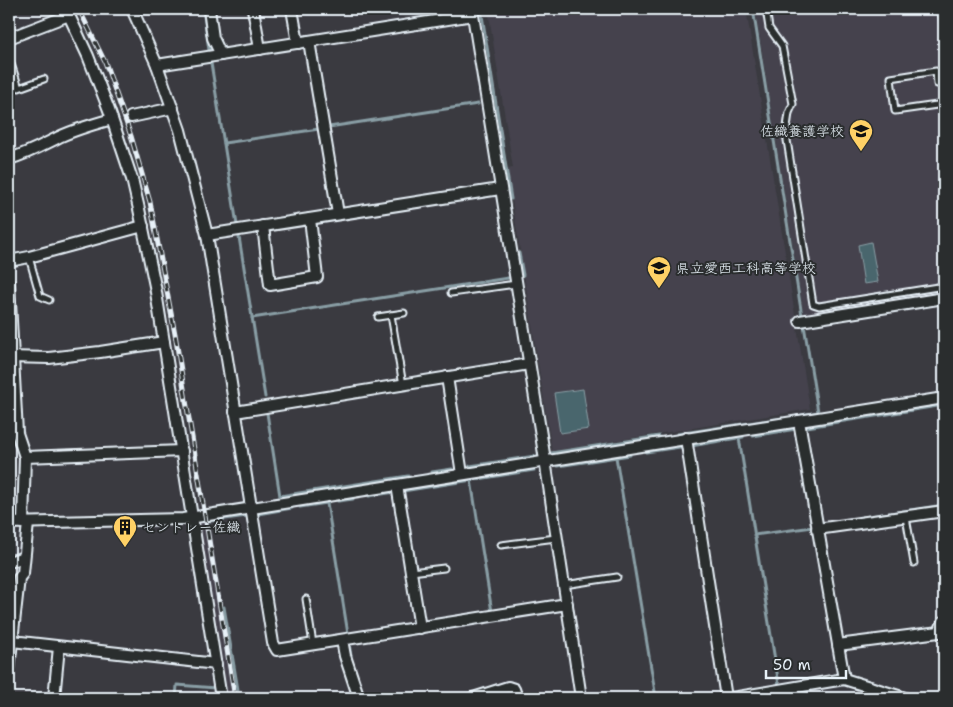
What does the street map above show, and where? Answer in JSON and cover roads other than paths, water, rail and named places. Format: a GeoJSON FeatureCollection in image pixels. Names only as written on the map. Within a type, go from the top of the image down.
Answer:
{"type":"FeatureCollection","features":[{"type":"Feature","properties":{"kind":"street"},"geometry":{"type":"LineString","coordinates":[[132,9],[157,65],[173,108],[196,187],[207,236],[273,643],[277,650],[566,604]]}},
{"type":"Feature","properties":{"kind":"street"},"geometry":{"type":"LineString","coordinates":[[209,9],[214,38],[221,55]]}},
{"type":"Feature","properties":{"kind":"street"},"geometry":{"type":"LineString","coordinates":[[253,9],[260,49]]}},
{"type":"Feature","properties":{"kind":"street"},"geometry":{"type":"LineString","coordinates":[[292,9],[298,43]]}},
{"type":"Feature","properties":{"kind":"street"},"geometry":{"type":"LineString","coordinates":[[9,38],[68,12],[88,56],[132,179],[151,264],[221,698]]}},
{"type":"Feature","properties":{"kind":"street"},"geometry":{"type":"LineString","coordinates":[[157,65],[298,43],[472,12],[581,698]]}},
{"type":"Feature","properties":{"kind":"street"},"geometry":{"type":"LineString","coordinates":[[309,41],[338,214]]}},
{"type":"Feature","properties":{"kind":"street"},"geometry":{"type":"LineString","coordinates":[[131,117],[173,108]]}},
{"type":"Feature","properties":{"kind":"street"},"geometry":{"type":"LineString","coordinates":[[9,158],[29,153],[60,136],[86,126],[112,119]]}},
{"type":"Feature","properties":{"kind":"street"},"geometry":{"type":"LineString","coordinates":[[207,236],[500,189]]}},
{"type":"Feature","properties":{"kind":"street"},"geometry":{"type":"LineString","coordinates":[[263,226],[270,285],[318,277],[310,219]]}},
{"type":"Feature","properties":{"kind":"street"},"geometry":{"type":"LineString","coordinates":[[9,261],[143,226]]}},
{"type":"Feature","properties":{"kind":"street"},"geometry":{"type":"LineString","coordinates":[[9,283],[13,433],[25,457],[23,573],[19,578],[9,670]]}},
{"type":"Feature","properties":{"kind":"street"},"geometry":{"type":"LineString","coordinates":[[800,321],[944,298]]}},
{"type":"Feature","properties":{"kind":"street"},"geometry":{"type":"LineString","coordinates":[[11,357],[49,358],[164,342]]}},
{"type":"Feature","properties":{"kind":"street"},"geometry":{"type":"LineString","coordinates":[[235,412],[529,364]]}},
{"type":"Feature","properties":{"kind":"street"},"geometry":{"type":"LineString","coordinates":[[447,377],[462,474]]}},
{"type":"Feature","properties":{"kind":"street"},"geometry":{"type":"LineString","coordinates":[[9,523],[192,518],[544,460],[944,398]]}},
{"type":"Feature","properties":{"kind":"street"},"geometry":{"type":"LineString","coordinates":[[798,421],[844,679]]}},
{"type":"Feature","properties":{"kind":"street"},"geometry":{"type":"LineString","coordinates":[[686,438],[726,698]]}},
{"type":"Feature","properties":{"kind":"street"},"geometry":{"type":"LineString","coordinates":[[25,457],[182,451]]}},
{"type":"Feature","properties":{"kind":"street"},"geometry":{"type":"LineString","coordinates":[[397,485],[420,628]]}},
{"type":"Feature","properties":{"kind":"street"},"geometry":{"type":"LineString","coordinates":[[817,529],[944,511]]}},
{"type":"Feature","properties":{"kind":"street"},"geometry":{"type":"LineString","coordinates":[[9,562],[24,557]]}},
{"type":"Feature","properties":{"kind":"street"},"geometry":{"type":"LineString","coordinates":[[838,645],[939,632],[944,621]]}},
{"type":"Feature","properties":{"kind":"street"},"geometry":{"type":"LineString","coordinates":[[342,640],[345,656],[359,698]]}},
{"type":"Feature","properties":{"kind":"street"},"geometry":{"type":"LineString","coordinates":[[12,641],[216,664]]}},
{"type":"Feature","properties":{"kind":"street"},"geometry":{"type":"LineString","coordinates":[[54,698],[59,647]]}},
{"type":"Feature","properties":{"kind":"street"},"geometry":{"type":"LineString","coordinates":[[732,698],[844,679],[905,698]]}},
{"type":"Feature","properties":{"kind":"street"},"geometry":{"type":"LineString","coordinates":[[473,698],[508,687],[514,689],[517,698]]}},
{"type":"Feature","properties":{"kind":"street"},"geometry":{"type":"LineString","coordinates":[[870,687],[871,698]]}},
{"type":"Feature","properties":{"kind":"lane"},"geometry":{"type":"LineString","coordinates":[[766,9],[769,28],[782,46],[793,104],[789,113],[786,134],[813,304],[819,306],[944,286]]}},
{"type":"Feature","properties":{"kind":"lane"},"geometry":{"type":"LineString","coordinates":[[941,9],[944,27]]}},
{"type":"Feature","properties":{"kind":"lane"},"geometry":{"type":"LineString","coordinates":[[9,58],[19,88],[44,79]]}},
{"type":"Feature","properties":{"kind":"lane"},"geometry":{"type":"LineString","coordinates":[[944,82],[937,84],[936,71],[891,78],[895,111],[944,104]]}},
{"type":"Feature","properties":{"kind":"lane"},"geometry":{"type":"LineString","coordinates":[[29,257],[40,296],[49,300]]}},
{"type":"Feature","properties":{"kind":"lane"},"geometry":{"type":"LineString","coordinates":[[451,293],[516,284]]}},
{"type":"Feature","properties":{"kind":"lane"},"geometry":{"type":"LineString","coordinates":[[378,317],[404,313]]}},
{"type":"Feature","properties":{"kind":"lane"},"geometry":{"type":"LineString","coordinates":[[391,315],[403,384]]}},
{"type":"Feature","properties":{"kind":"lane"},"geometry":{"type":"LineString","coordinates":[[906,516],[914,563]]}},
{"type":"Feature","properties":{"kind":"lane"},"geometry":{"type":"LineString","coordinates":[[501,545],[556,538]]}},
{"type":"Feature","properties":{"kind":"lane"},"geometry":{"type":"LineString","coordinates":[[411,572],[444,568]]}},
{"type":"Feature","properties":{"kind":"lane"},"geometry":{"type":"LineString","coordinates":[[564,585],[617,577]]}},
{"type":"Feature","properties":{"kind":"lane"},"geometry":{"type":"LineString","coordinates":[[306,598],[314,644]]}},
{"type":"Feature","properties":{"kind":"water"},"geometry":{"type":"Polygon","coordinates":[[[871,242],[878,282],[864,284],[858,245],[871,242]]]}},
{"type":"Feature","properties":{"kind":"water"},"geometry":{"type":"Polygon","coordinates":[[[583,389],[589,429],[560,433],[554,393],[583,389]]]}},
{"type":"Feature","properties":{"kind":"waterway"},"geometry":{"type":"LineString","coordinates":[[203,9],[209,50]]}},
{"type":"Feature","properties":{"kind":"waterway"},"geometry":{"type":"LineString","coordinates":[[481,9],[511,199]]}},
{"type":"Feature","properties":{"kind":"waterway"},"geometry":{"type":"LineString","coordinates":[[753,9],[802,316]]}},
{"type":"Feature","properties":{"kind":"waterway"},"geometry":{"type":"LineString","coordinates":[[211,63],[237,225]]}},
{"type":"Feature","properties":{"kind":"waterway"},"geometry":{"type":"LineString","coordinates":[[329,127],[478,104]]}},
{"type":"Feature","properties":{"kind":"waterway"},"geometry":{"type":"LineString","coordinates":[[224,143],[319,129]]}},
{"type":"Feature","properties":{"kind":"waterway"},"geometry":{"type":"LineString","coordinates":[[239,237],[265,397]]}},
{"type":"Feature","properties":{"kind":"waterway"},"geometry":{"type":"LineString","coordinates":[[519,253],[523,275],[520,276]]}},
{"type":"Feature","properties":{"kind":"waterway"},"geometry":{"type":"LineString","coordinates":[[252,318],[508,278]]}},
{"type":"Feature","properties":{"kind":"waterway"},"geometry":{"type":"LineString","coordinates":[[801,415],[818,412],[804,325]]}},
{"type":"Feature","properties":{"kind":"waterway"},"geometry":{"type":"LineString","coordinates":[[807,427],[944,405]]}},
{"type":"Feature","properties":{"kind":"waterway"},"geometry":{"type":"LineString","coordinates":[[267,413],[280,496],[408,476]]}},
{"type":"Feature","properties":{"kind":"waterway"},"geometry":{"type":"LineString","coordinates":[[677,434],[782,418]]}},
{"type":"Feature","properties":{"kind":"waterway"},"geometry":{"type":"LineString","coordinates":[[753,436],[796,429]]}},
{"type":"Feature","properties":{"kind":"waterway"},"geometry":{"type":"LineString","coordinates":[[551,453],[659,436]]}},
{"type":"Feature","properties":{"kind":"waterway"},"geometry":{"type":"LineString","coordinates":[[691,446],[743,437]]}},
{"type":"Feature","properties":{"kind":"waterway"},"geometry":{"type":"LineString","coordinates":[[739,438],[779,685]]}},
{"type":"Feature","properties":{"kind":"waterway"},"geometry":{"type":"LineString","coordinates":[[646,452],[680,447]]}},
{"type":"Feature","properties":{"kind":"waterway"},"geometry":{"type":"LineString","coordinates":[[558,466],[630,455]]}},
{"type":"Feature","properties":{"kind":"waterway"},"geometry":{"type":"LineString","coordinates":[[470,466],[535,456]]}},
{"type":"Feature","properties":{"kind":"waterway"},"geometry":{"type":"LineString","coordinates":[[616,457],[656,698]]}},
{"type":"Feature","properties":{"kind":"waterway"},"geometry":{"type":"LineString","coordinates":[[432,472],[452,469]]}},
{"type":"Feature","properties":{"kind":"waterway"},"geometry":{"type":"LineString","coordinates":[[403,491],[534,470]]}},
{"type":"Feature","properties":{"kind":"waterway"},"geometry":{"type":"LineString","coordinates":[[471,480],[492,612]]}},
{"type":"Feature","properties":{"kind":"waterway"},"geometry":{"type":"LineString","coordinates":[[369,496],[395,492]]}},
{"type":"Feature","properties":{"kind":"waterway"},"geometry":{"type":"LineString","coordinates":[[338,501],[353,499]]}},
{"type":"Feature","properties":{"kind":"waterway"},"geometry":{"type":"LineString","coordinates":[[327,503],[348,634]]}},
{"type":"Feature","properties":{"kind":"waterway"},"geometry":{"type":"LineString","coordinates":[[300,507],[327,503]]}},
{"type":"Feature","properties":{"kind":"waterway"},"geometry":{"type":"LineString","coordinates":[[863,517],[944,505]]}},
{"type":"Feature","properties":{"kind":"waterway"},"geometry":{"type":"LineString","coordinates":[[258,514],[292,508]]}},
{"type":"Feature","properties":{"kind":"waterway"},"geometry":{"type":"LineString","coordinates":[[210,521],[247,516]]}},
{"type":"Feature","properties":{"kind":"waterway"},"geometry":{"type":"LineString","coordinates":[[754,535],[813,527]]}},
{"type":"Feature","properties":{"kind":"waterway"},"geometry":{"type":"LineString","coordinates":[[224,607],[238,690]]}},
{"type":"Feature","properties":{"kind":"waterway"},"geometry":{"type":"LineString","coordinates":[[349,643],[351,656]]}},
{"type":"Feature","properties":{"kind":"waterway"},"geometry":{"type":"LineString","coordinates":[[176,698],[177,685],[216,688]]}},
{"type":"Feature","properties":{"kind":"railway"},"geometry":{"type":"LineString","coordinates":[[79,9],[105,62],[131,136],[150,202],[175,334],[235,698]]}},
{"type":"Feature","properties":{"kind":"place","name":"佐織養護学校"},"geometry":{"type":"Point","coordinates":[861,152]}},
{"type":"Feature","properties":{"kind":"place","name":"県立愛西工科高等学校"},"geometry":{"type":"Point","coordinates":[659,289]}},
{"type":"Feature","properties":{"kind":"place","name":"セントレー佐織"},"geometry":{"type":"Point","coordinates":[125,548]}}]}
